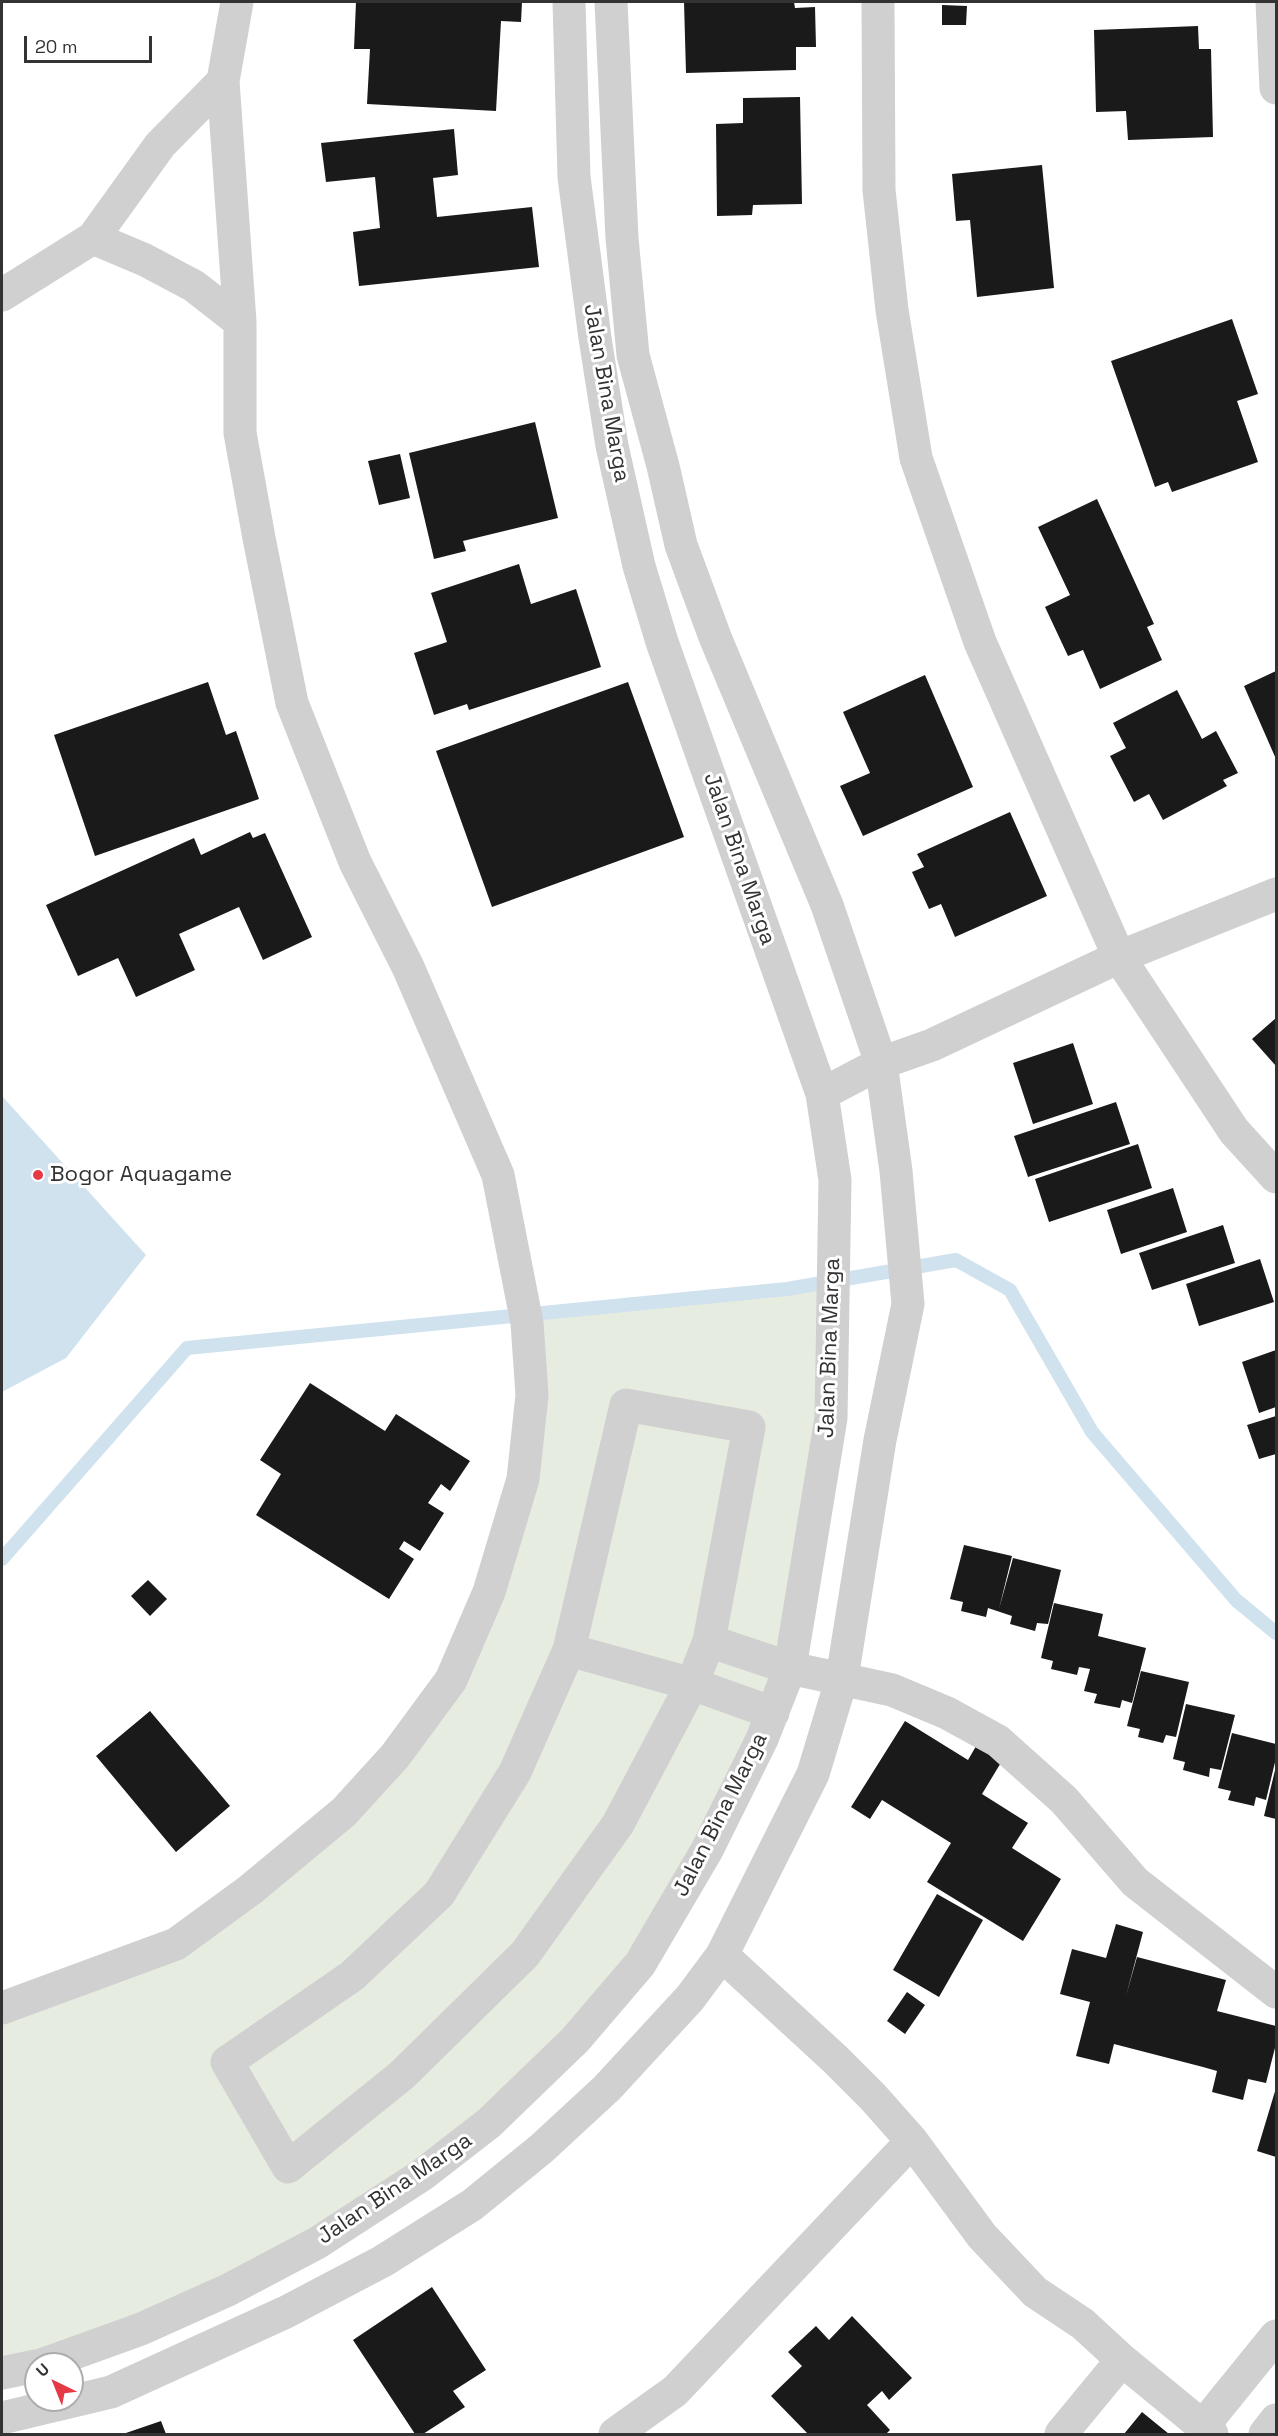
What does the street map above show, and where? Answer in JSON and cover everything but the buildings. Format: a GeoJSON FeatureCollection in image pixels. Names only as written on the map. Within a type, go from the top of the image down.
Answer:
{"type":"FeatureCollection","features":[{"type":"Feature","properties":{"kind":"street"},"geometry":{"type":"LineString","coordinates":[[2,2008],[176,1944],[250,1890],[344,1812],[395,1756],[451,1680],[489,1592],[523,1479],[532,1395],[527,1323],[498,1175],[408,967],[355,862],[292,703],[259,538],[240,433],[240,322],[223,81],[237,2]]}},
{"type":"Feature","properties":{"kind":"street","name":"Jalan Bina Marga"},"geometry":{"type":"LineString","coordinates":[[77,2352],[141,2329],[228,2290],[317,2243],[422,2175],[489,2123],[575,2040],[640,1964],[707,1850],[772,1713],[790,1668],[831,1418],[835,1180],[822,1094],[662,642],[637,555],[607,414],[574,177],[569,2]]}},
{"type":"Feature","properties":{"kind":"street","name":"Jalan Bina Marga"},"geometry":{"type":"LineString","coordinates":[[611,2],[622,238],[633,355],[681,545],[715,637],[827,905],[881,1063],[896,1171],[908,1304],[880,1440],[842,1678]]}},
{"type":"Feature","properties":{"kind":"street"},"geometry":{"type":"LineString","coordinates":[[878,2],[879,190],[892,310],[916,458],[980,642],[1119,957],[1234,1131],[1276,1177]]}},
{"type":"Feature","properties":{"kind":"street"},"geometry":{"type":"LineString","coordinates":[[1272,2],[1276,88]]}},
{"type":"Feature","properties":{"kind":"street"},"geometry":{"type":"LineString","coordinates":[[2,295],[93,238],[160,145],[223,81]]}},
{"type":"Feature","properties":{"kind":"street"},"geometry":{"type":"LineString","coordinates":[[93,238],[145,260],[194,286],[240,322]]}},
{"type":"Feature","properties":{"kind":"street"},"geometry":{"type":"LineString","coordinates":[[822,1094],[881,1063],[932,1045],[1119,957],[1276,894]]}},
{"type":"Feature","properties":{"kind":"street"},"geometry":{"type":"LineString","coordinates":[[626,1405],[749,1426],[709,1641],[692,1684],[618,1824],[525,1954],[402,2075],[288,2167],[227,2062],[352,1976],[439,1894],[515,1772],[569,1650],[626,1405]]}},
{"type":"Feature","properties":{"kind":"street"},"geometry":{"type":"LineString","coordinates":[[709,1641],[790,1668],[892,1690],[947,1713],[998,1741],[1064,1800],[1135,1882],[1274,1984]]}},
{"type":"Feature","properties":{"kind":"street"},"geometry":{"type":"LineString","coordinates":[[569,1650],[692,1684],[772,1713]]}},
{"type":"Feature","properties":{"kind":"street"},"geometry":{"type":"LineString","coordinates":[[2,2418],[111,2392],[286,2312],[383,2261],[472,2205],[541,2149],[608,2088],[690,1998],[722,1955],[813,1774],[842,1678]]}},
{"type":"Feature","properties":{"kind":"street"},"geometry":{"type":"LineString","coordinates":[[722,1955],[835,2059],[912,2141],[982,2236],[1035,2292],[1083,2324],[1122,2360],[1207,2430],[1276,2336]]}},
{"type":"Feature","properties":{"kind":"street"},"geometry":{"type":"LineString","coordinates":[[615,2434],[675,2391],[912,2141]]}},
{"type":"Feature","properties":{"kind":"street"},"geometry":{"type":"LineString","coordinates":[[1061,2434],[1122,2360]]}},
{"type":"Feature","properties":{"kind":"street"},"geometry":{"type":"LineString","coordinates":[[2,2373],[24,2368]]}},
{"type":"Feature","properties":{"kind":"street"},"geometry":{"type":"LineString","coordinates":[[1265,2434],[1276,2420]]}},
{"type":"Feature","properties":{"kind":"shaded area"},"geometry":{"type":"Polygon","coordinates":[[[829,1282],[831,1418],[773,1713],[575,2040],[317,2243],[53,2352],[24,2352],[24,2364],[2,2373],[2,2008],[176,1944],[250,1890],[451,1680],[523,1479],[525,1314],[829,1282]]]}},
{"type":"Feature","properties":{"kind":"water","name":"Bogor Aquagame"},"geometry":{"type":"Polygon","coordinates":[[[2,1096],[146,1255],[66,1358],[2,1392],[2,1096]]]}},
{"type":"Feature","properties":{"kind":"waterway"},"geometry":{"type":"LineString","coordinates":[[2,1559],[187,1348],[787,1289],[956,1260],[1010,1290],[1092,1432],[1236,1600],[1276,1633]]}},
{"type":"Feature","properties":{"kind":"place","name":"Bogor Aquagame"},"geometry":{"type":"Point","coordinates":[38,1175]}}]}
